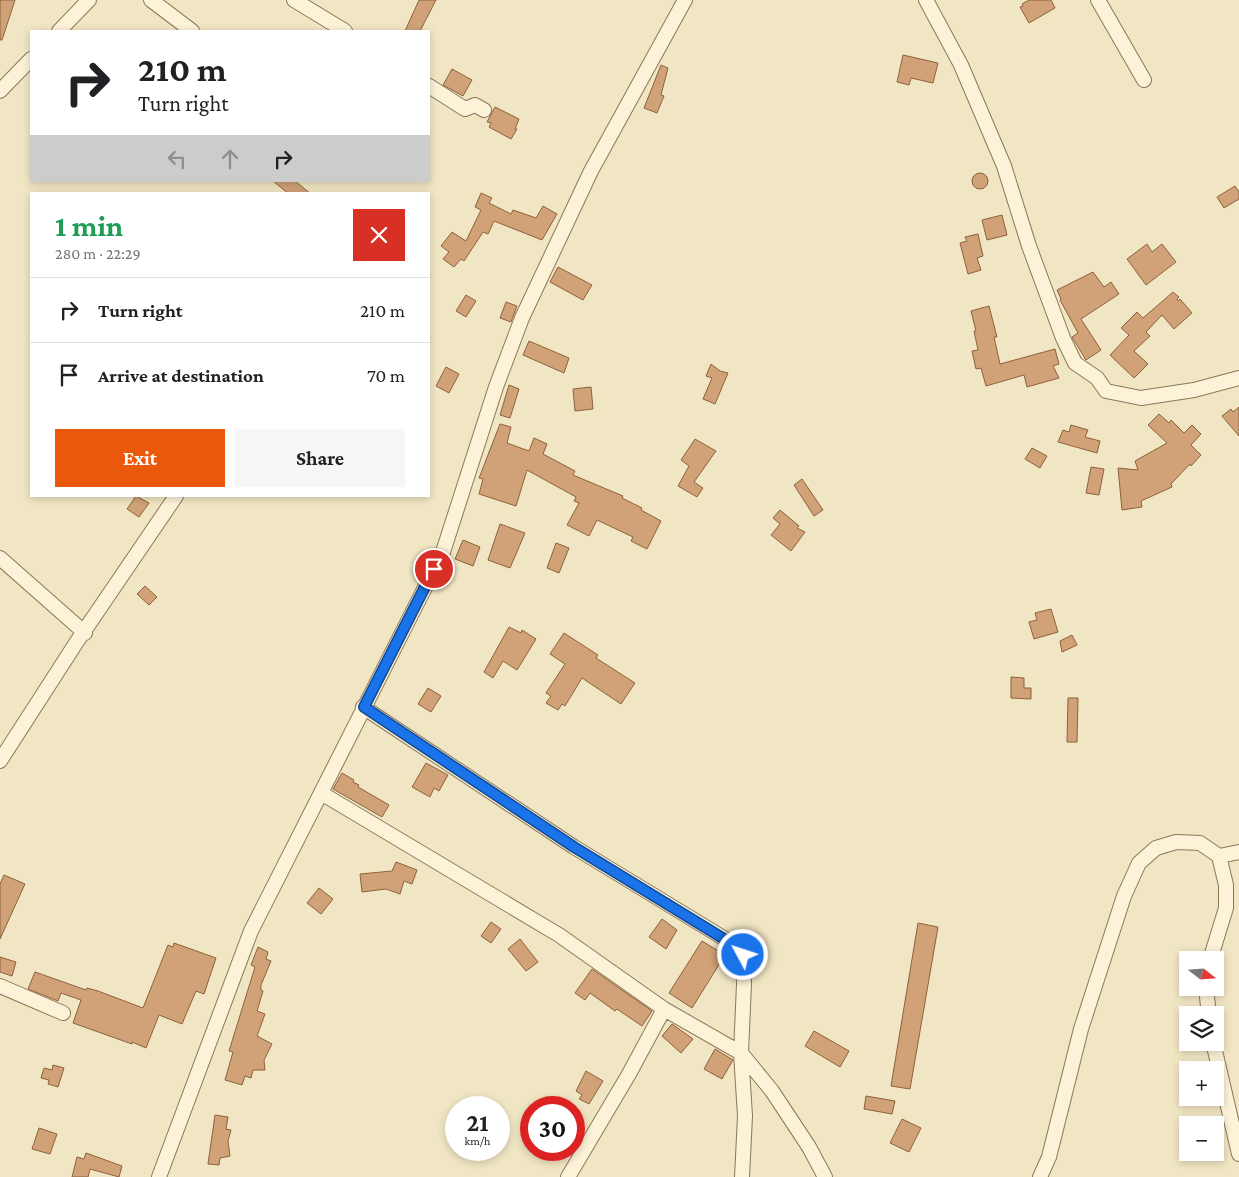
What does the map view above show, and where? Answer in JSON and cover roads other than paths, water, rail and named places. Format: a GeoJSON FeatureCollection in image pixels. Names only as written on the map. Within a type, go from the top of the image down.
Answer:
{"type":"FeatureCollection","features":[{"type":"Feature","properties":{"kind":"street"},"geometry":{"type":"LineString","coordinates":[[60,30],[90,0]]}},
{"type":"Feature","properties":{"kind":"street"},"geometry":{"type":"LineString","coordinates":[[152,0],[191,30]]}},
{"type":"Feature","properties":{"kind":"street"},"geometry":{"type":"LineString","coordinates":[[294,0],[343,30]]}},
{"type":"Feature","properties":{"kind":"street"},"geometry":{"type":"LineString","coordinates":[[159,1177],[251,932],[443,552],[496,387],[522,318],[590,171],[685,0]]}},
{"type":"Feature","properties":{"kind":"street"},"geometry":{"type":"LineString","coordinates":[[926,0],[962,64],[1004,166],[1051,308],[1062,338],[1075,362],[1097,378],[1106,391],[1141,398],[1194,390],[1239,378]]}},
{"type":"Feature","properties":{"kind":"street"},"geometry":{"type":"LineString","coordinates":[[1098,0],[1144,80]]}},
{"type":"Feature","properties":{"kind":"street"},"geometry":{"type":"LineString","coordinates":[[0,91],[30,60]]}},
{"type":"Feature","properties":{"kind":"street"},"geometry":{"type":"LineString","coordinates":[[430,87],[465,109],[475,105],[484,110]]}},
{"type":"Feature","properties":{"kind":"street"},"geometry":{"type":"LineString","coordinates":[[0,761],[175,497]]}},
{"type":"Feature","properties":{"kind":"street"},"geometry":{"type":"LineString","coordinates":[[0,558],[85,633]]}},
{"type":"Feature","properties":{"kind":"street"},"geometry":{"type":"LineString","coordinates":[[364,707],[574,847],[734,945],[743,955],[744,984],[741,1053],[744,1116],[742,1177]]}},
{"type":"Feature","properties":{"kind":"street"},"geometry":{"type":"LineString","coordinates":[[321,793],[559,935],[664,1009],[741,1053],[772,1091],[809,1147],[825,1177]]}},
{"type":"Feature","properties":{"kind":"street"},"geometry":{"type":"LineString","coordinates":[[1040,1177],[1049,1157],[1081,1029],[1124,896],[1139,862],[1156,848],[1176,842],[1200,843],[1219,856],[1226,885],[1226,908],[1213,951]]}},
{"type":"Feature","properties":{"kind":"street"},"geometry":{"type":"LineString","coordinates":[[1219,856],[1239,852]]}},
{"type":"Feature","properties":{"kind":"street"},"geometry":{"type":"LineString","coordinates":[[0,986],[63,1013]]}},
{"type":"Feature","properties":{"kind":"street"},"geometry":{"type":"LineString","coordinates":[[568,1177],[629,1074],[664,1009]]}},
{"type":"Feature","properties":{"kind":"street"},"geometry":{"type":"LineString","coordinates":[[1215,1051],[1239,1154]]}}]}
